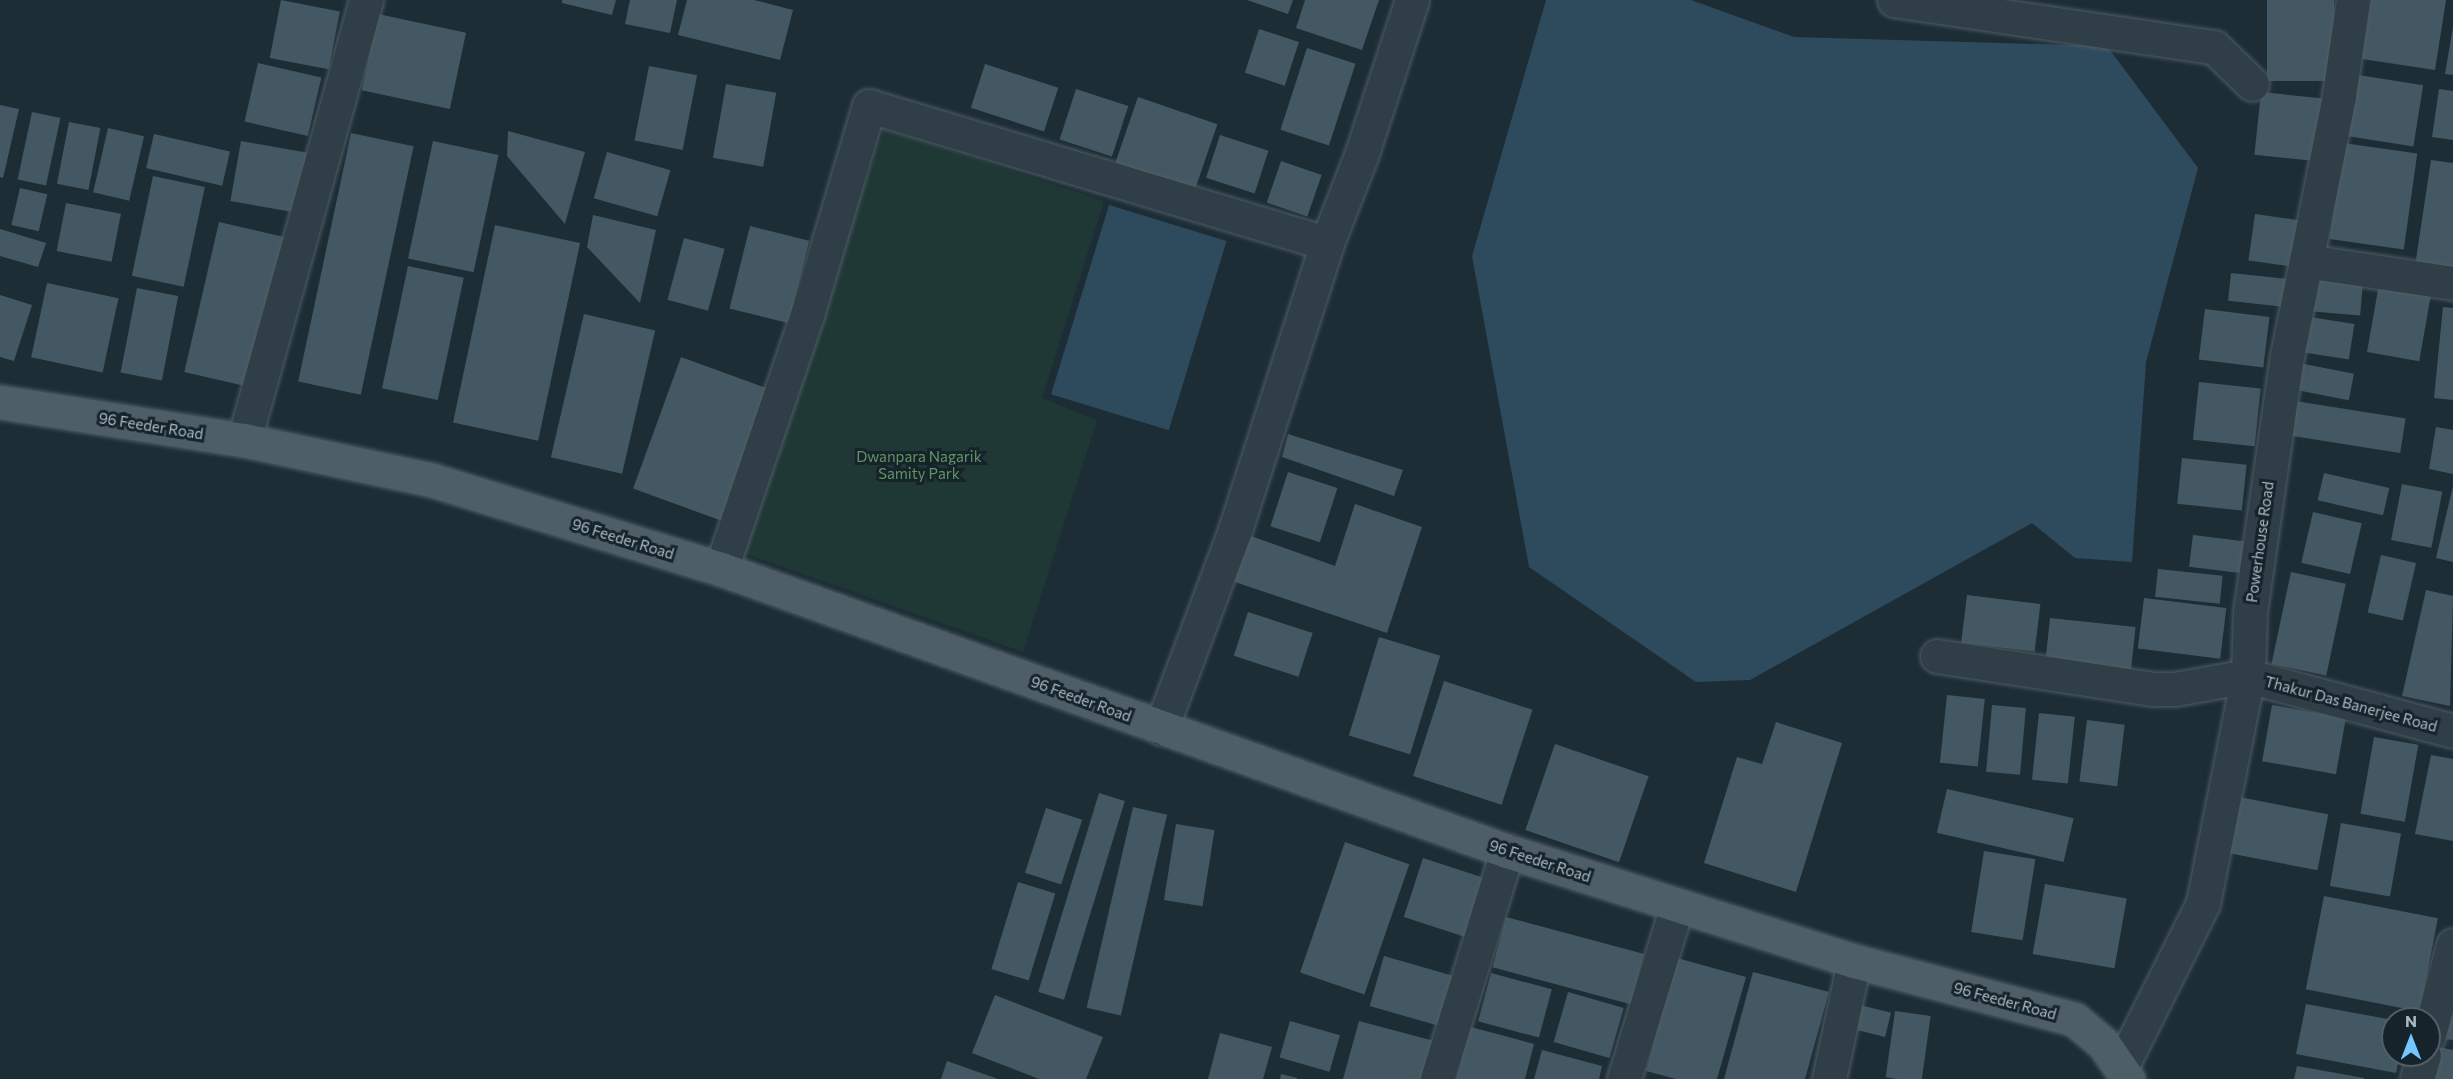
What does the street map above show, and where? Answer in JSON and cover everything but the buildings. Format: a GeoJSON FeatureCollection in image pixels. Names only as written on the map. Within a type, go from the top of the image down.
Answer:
{"type":"FeatureCollection","features":[{"type":"Feature","properties":{"kind":"main road","name":"96 Feeder Road"},"geometry":{"type":"LineString","coordinates":[[0,402],[244,440],[432,480],[721,570],[1507,851],[1854,961],[2073,1019],[2103,1043],[2124,1073]]}},
{"type":"Feature","properties":{"kind":"street"},"geometry":{"type":"LineString","coordinates":[[244,440],[366,0]]}},
{"type":"Feature","properties":{"kind":"street"},"geometry":{"type":"LineString","coordinates":[[1161,728],[1235,530],[1327,243],[1361,156],[1412,0]]}},
{"type":"Feature","properties":{"kind":"street"},"geometry":{"type":"LineString","coordinates":[[1894,0],[2214,47],[2252,84]]}},
{"type":"Feature","properties":{"kind":"street","name":"Powerhouse Road"},"geometry":{"type":"LineString","coordinates":[[2124,1073],[2202,903],[2248,676],[2250,612],[2288,356],[2339,95],[2353,0]]}},
{"type":"Feature","properties":{"kind":"street"},"geometry":{"type":"LineString","coordinates":[[721,570],[807,315],[869,106],[1327,243]]}},
{"type":"Feature","properties":{"kind":"street"},"geometry":{"type":"LineString","coordinates":[[2306,261],[2453,283]]}},
{"type":"Feature","properties":{"kind":"street"},"geometry":{"type":"LineString","coordinates":[[1937,656],[2153,689],[2175,689],[2248,676]]}},
{"type":"Feature","properties":{"kind":"street","name":"Thakur Das Banerjee Road"},"geometry":{"type":"LineString","coordinates":[[2248,676],[2453,731]]}},
{"type":"Feature","properties":{"kind":"street"},"geometry":{"type":"LineString","coordinates":[[1437,1079],[1507,851]]}},
{"type":"Feature","properties":{"kind":"street"},"geometry":{"type":"LineString","coordinates":[[1624,1079],[1677,906]]}},
{"type":"Feature","properties":{"kind":"street"},"geometry":{"type":"LineString","coordinates":[[2436,1007],[2453,945]]}},
{"type":"Feature","properties":{"kind":"street"},"geometry":{"type":"LineString","coordinates":[[1829,1079],[1854,961]]}},
{"type":"Feature","properties":{"kind":"green space","name":"Dwanpara Nagarik Samity Park"},"geometry":{"type":"Polygon","coordinates":[[[884,129],[1104,201],[1042,398],[1097,420],[1023,652],[740,552],[884,129]]]}},
{"type":"Feature","properties":{"kind":"water"},"geometry":{"type":"Polygon","coordinates":[[[1546,0],[1691,0],[1794,37],[2107,46],[2198,168],[2146,362],[2132,562],[2075,558],[2032,523],[1750,680],[1696,682],[1529,567],[1472,256],[1546,0]]]}},
{"type":"Feature","properties":{"kind":"water"},"geometry":{"type":"Polygon","coordinates":[[[1109,205],[1227,241],[1169,430],[1051,394],[1109,205]]]}}]}
